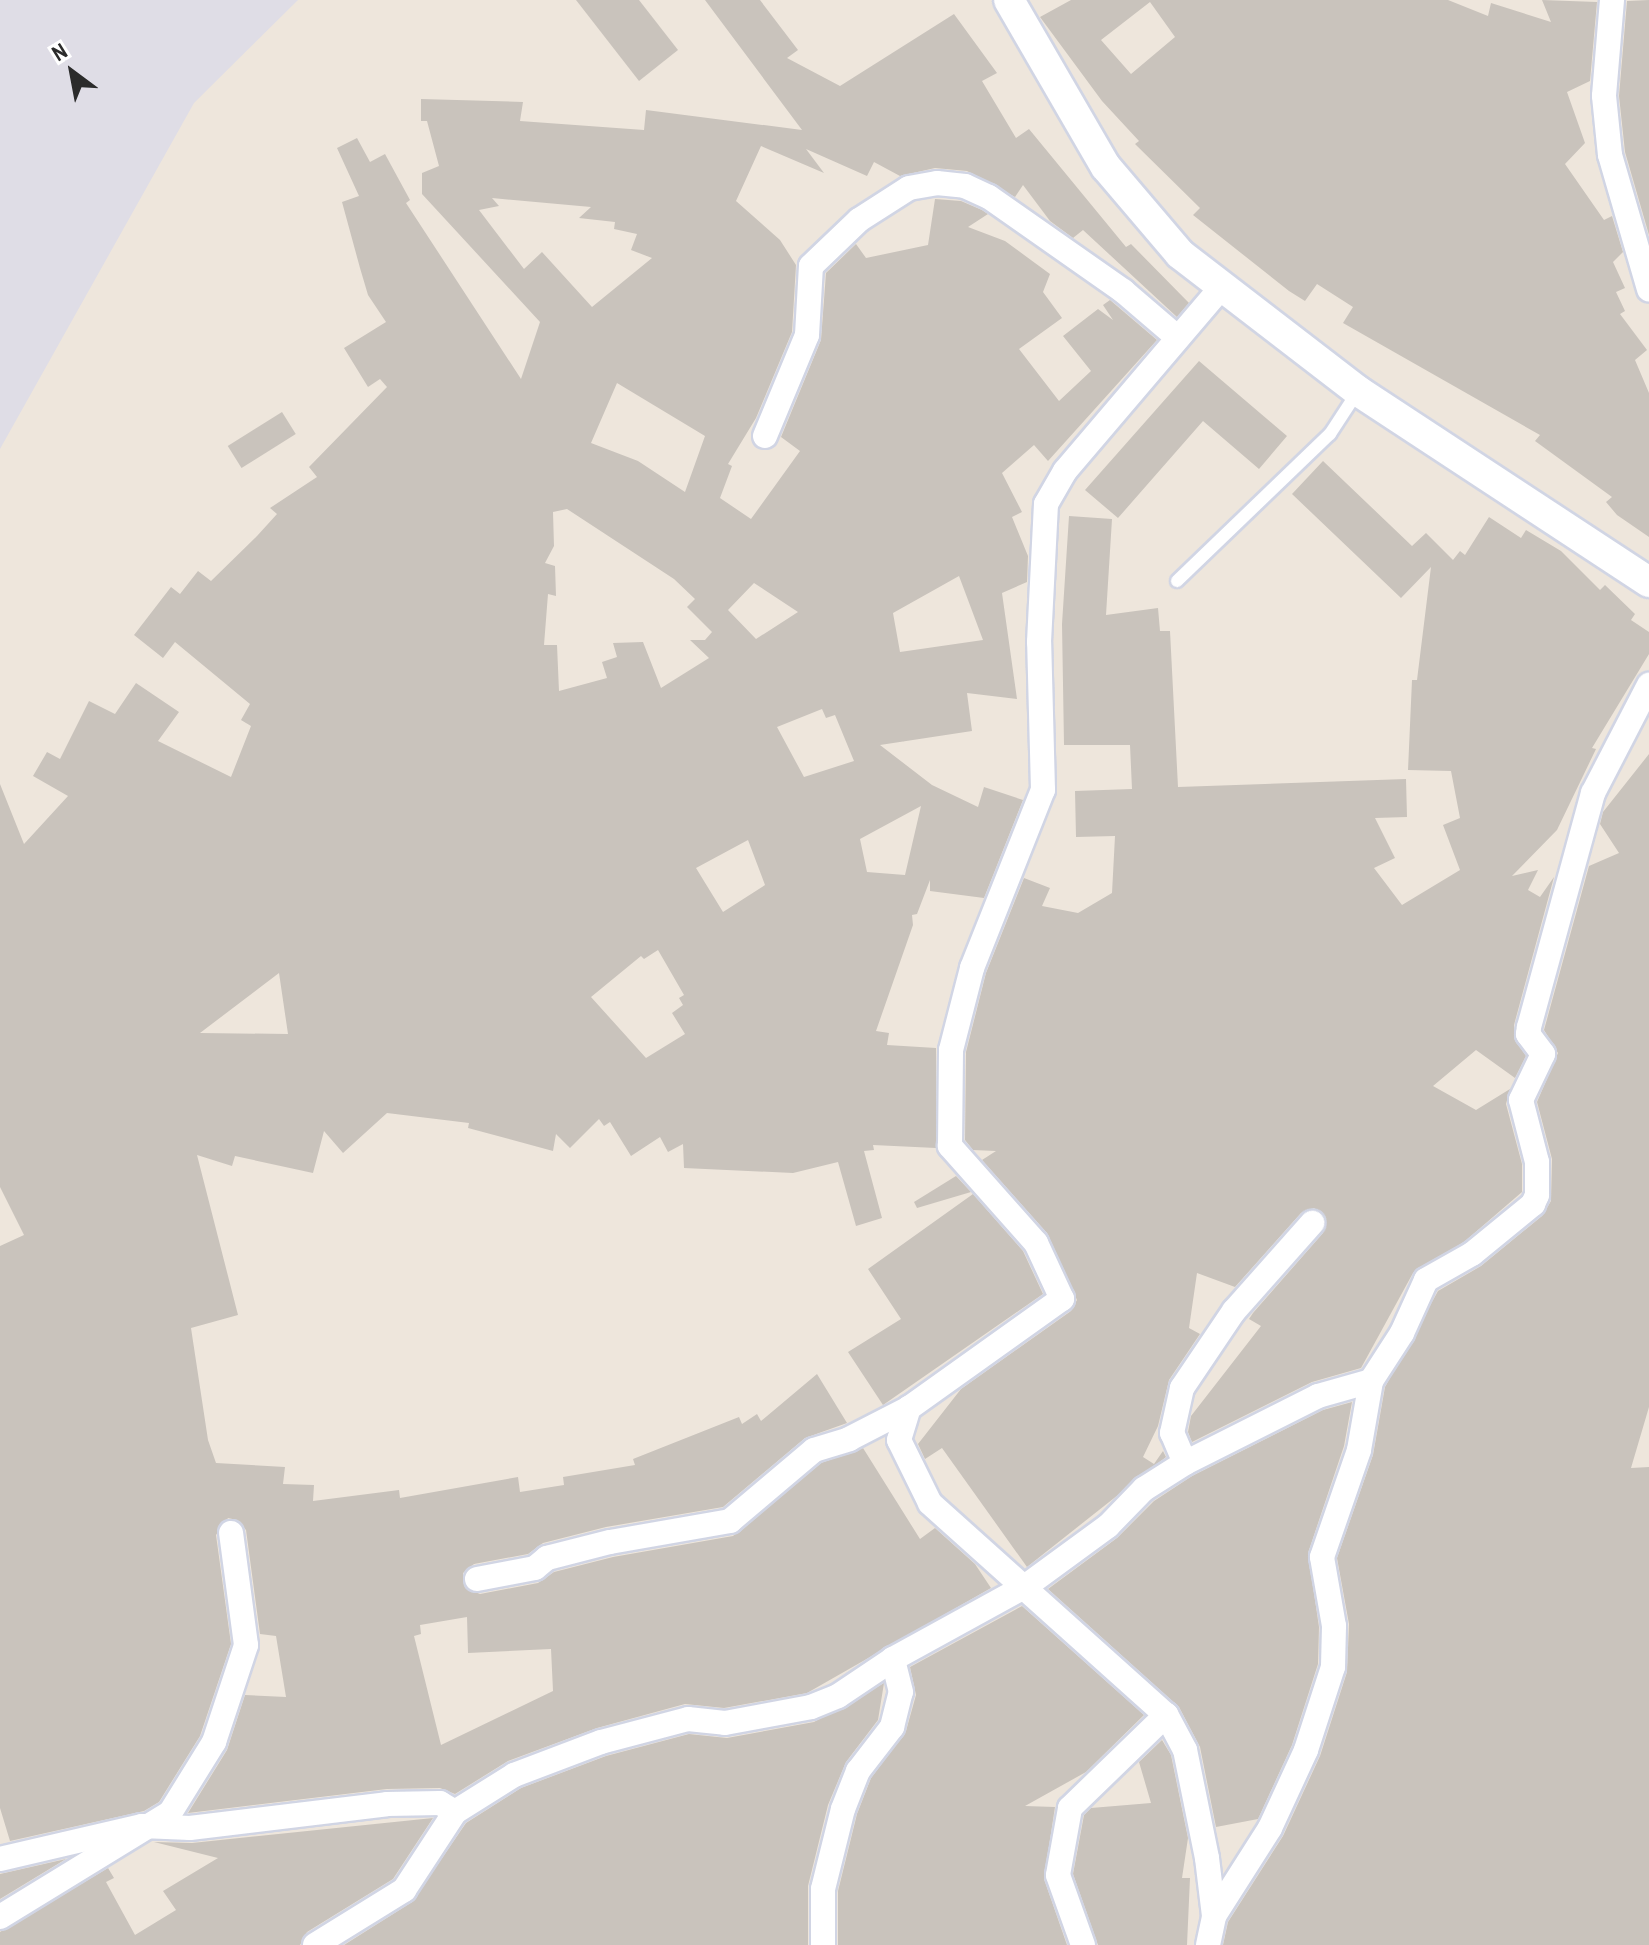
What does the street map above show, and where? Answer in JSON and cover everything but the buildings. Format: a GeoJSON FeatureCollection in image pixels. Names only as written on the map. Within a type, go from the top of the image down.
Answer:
{"type":"FeatureCollection","features":[{"type":"Feature","properties":{"kind":"street"},"geometry":{"type":"LineString","coordinates":[[1009,0],[1106,167],[1180,254],[1358,391],[1649,582]]}},
{"type":"Feature","properties":{"kind":"street"},"geometry":{"type":"LineString","coordinates":[[1612,0],[1604,96],[1610,155],[1649,289]]}},
{"type":"Feature","properties":{"kind":"street"},"geometry":{"type":"LineString","coordinates":[[765,436],[807,335],[811,266],[859,220],[909,188],[937,183],[965,186],[989,197],[1123,291],[1178,338]]}},
{"type":"Feature","properties":{"kind":"street"},"geometry":{"type":"LineString","coordinates":[[477,1579],[535,1568],[547,1558],[610,1542],[730,1521],[814,1450],[849,1439],[909,1408],[1062,1299],[1036,1243],[950,1146],[951,1050],[972,968],[1043,790],[1039,642],[1046,504],[1065,471],[1221,288]]}},
{"type":"Feature","properties":{"kind":"street"},"geometry":{"type":"LineString","coordinates":[[1208,1945],[1214,1916],[1270,1828],[1306,1750],[1333,1667],[1334,1626],[1322,1557],[1359,1450],[1371,1381],[1402,1333],[1426,1280],[1472,1254],[1533,1204],[1537,1195],[1537,1162],[1521,1100],[1543,1054],[1528,1034],[1529,1027],[1593,793],[1649,685]]}},
{"type":"Feature","properties":{"kind":"street"},"geometry":{"type":"LineString","coordinates":[[1185,1463],[1172,1433],[1182,1388],[1234,1311],[1312,1223]]}},
{"type":"Feature","properties":{"kind":"street"},"geometry":{"type":"LineString","coordinates":[[315,1945],[404,1890],[455,1812],[514,1775],[601,1742],[688,1719],[725,1723],[811,1707],[838,1696],[893,1659],[1026,1586],[1108,1526],[1144,1489],[1185,1463],[1318,1396],[1371,1381]]}},
{"type":"Feature","properties":{"kind":"street"},"geometry":{"type":"LineString","coordinates":[[909,1408],[899,1440],[930,1503],[1026,1586],[1166,1715],[1185,1750],[1214,1916]]}},
{"type":"Feature","properties":{"kind":"street"},"geometry":{"type":"LineString","coordinates":[[0,1917],[142,1826],[170,1813],[214,1742],[246,1645],[231,1533]]}},
{"type":"Feature","properties":{"kind":"street"},"geometry":{"type":"LineString","coordinates":[[823,1945],[823,1889],[843,1809],[858,1771],[892,1727],[901,1692],[893,1659]]}},
{"type":"Feature","properties":{"kind":"street"},"geometry":{"type":"LineString","coordinates":[[1083,1945],[1058,1875],[1070,1808],[1166,1715]]}},
{"type":"Feature","properties":{"kind":"street"},"geometry":{"type":"LineString","coordinates":[[0,1859],[142,1826],[190,1828],[387,1804],[440,1803],[455,1812]]}},
{"type":"Feature","properties":{"kind":"lane"},"geometry":{"type":"LineString","coordinates":[[1177,581],[1330,434],[1358,391]]}},
{"type":"Feature","properties":{"kind":"shaded area"},"geometry":{"type":"Polygon","coordinates":[[[0,0],[298,0],[194,103],[0,449],[0,0]]]}}]}
